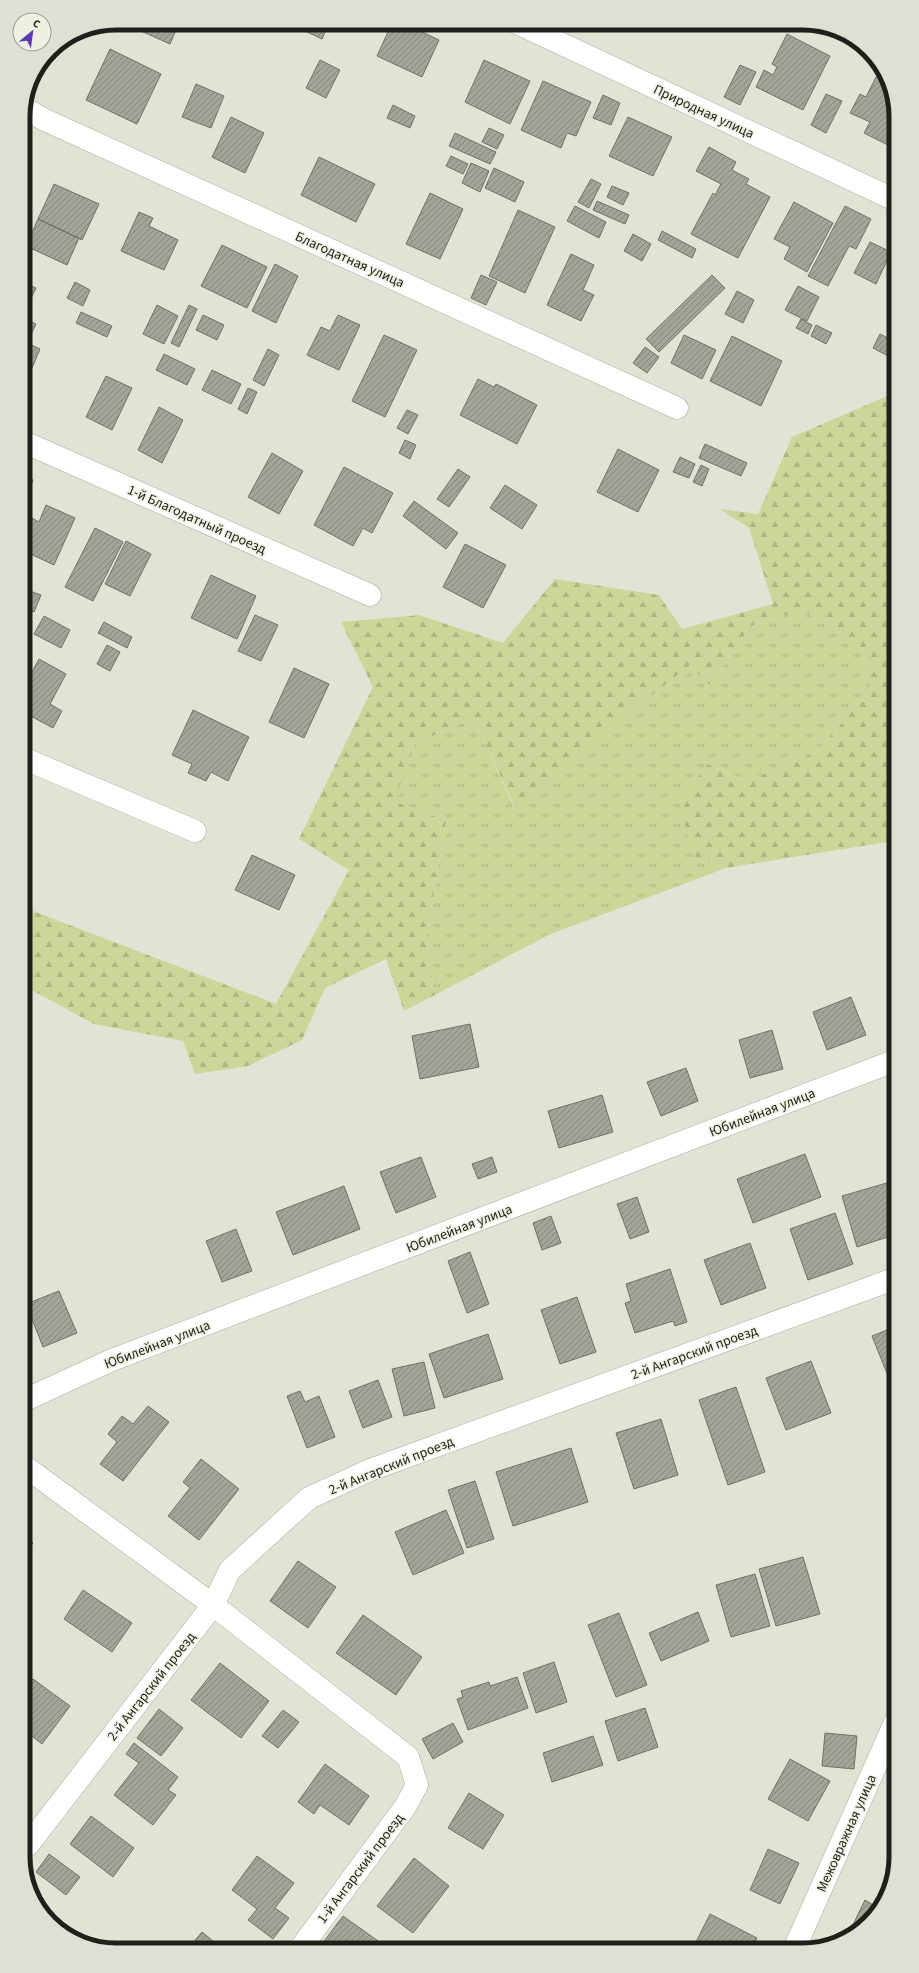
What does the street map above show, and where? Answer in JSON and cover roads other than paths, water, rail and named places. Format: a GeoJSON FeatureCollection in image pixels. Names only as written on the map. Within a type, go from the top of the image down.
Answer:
{"type":"FeatureCollection","features":[{"type":"Feature","properties":{"kind":"street","name":"Природная улица"},"geometry":{"type":"LineString","coordinates":[[532,30],[889,197]]}},
{"type":"Feature","properties":{"kind":"street","name":"Благодатная улица"},"geometry":{"type":"LineString","coordinates":[[30,111],[43,119],[677,408]]}},
{"type":"Feature","properties":{"kind":"street","name":"1-й Благодатный проезд"},"geometry":{"type":"LineString","coordinates":[[30,445],[370,595]]}},
{"type":"Feature","properties":{"kind":"street"},"geometry":{"type":"LineString","coordinates":[[30,761],[195,831]]}},
{"type":"Feature","properties":{"kind":"street","name":"Юбилейная улица"},"geometry":{"type":"LineString","coordinates":[[30,1398],[112,1360],[889,1063]]}},
{"type":"Feature","properties":{"kind":"street","name":"2-й Ангарский проезд"},"geometry":{"type":"LineString","coordinates":[[30,1842],[213,1605],[230,1570],[309,1498],[370,1470],[889,1281]]}},
{"type":"Feature","properties":{"kind":"street"},"geometry":{"type":"LineString","coordinates":[[30,1470],[213,1605]]}},
{"type":"Feature","properties":{"kind":"street","name":"1-й Ангарский проезд"},"geometry":{"type":"LineString","coordinates":[[213,1605],[408,1757],[417,1785],[405,1807],[304,1943]]}},
{"type":"Feature","properties":{"kind":"street","name":"Межовражная улица"},"geometry":{"type":"LineString","coordinates":[[797,1943],[889,1736]]}}]}
